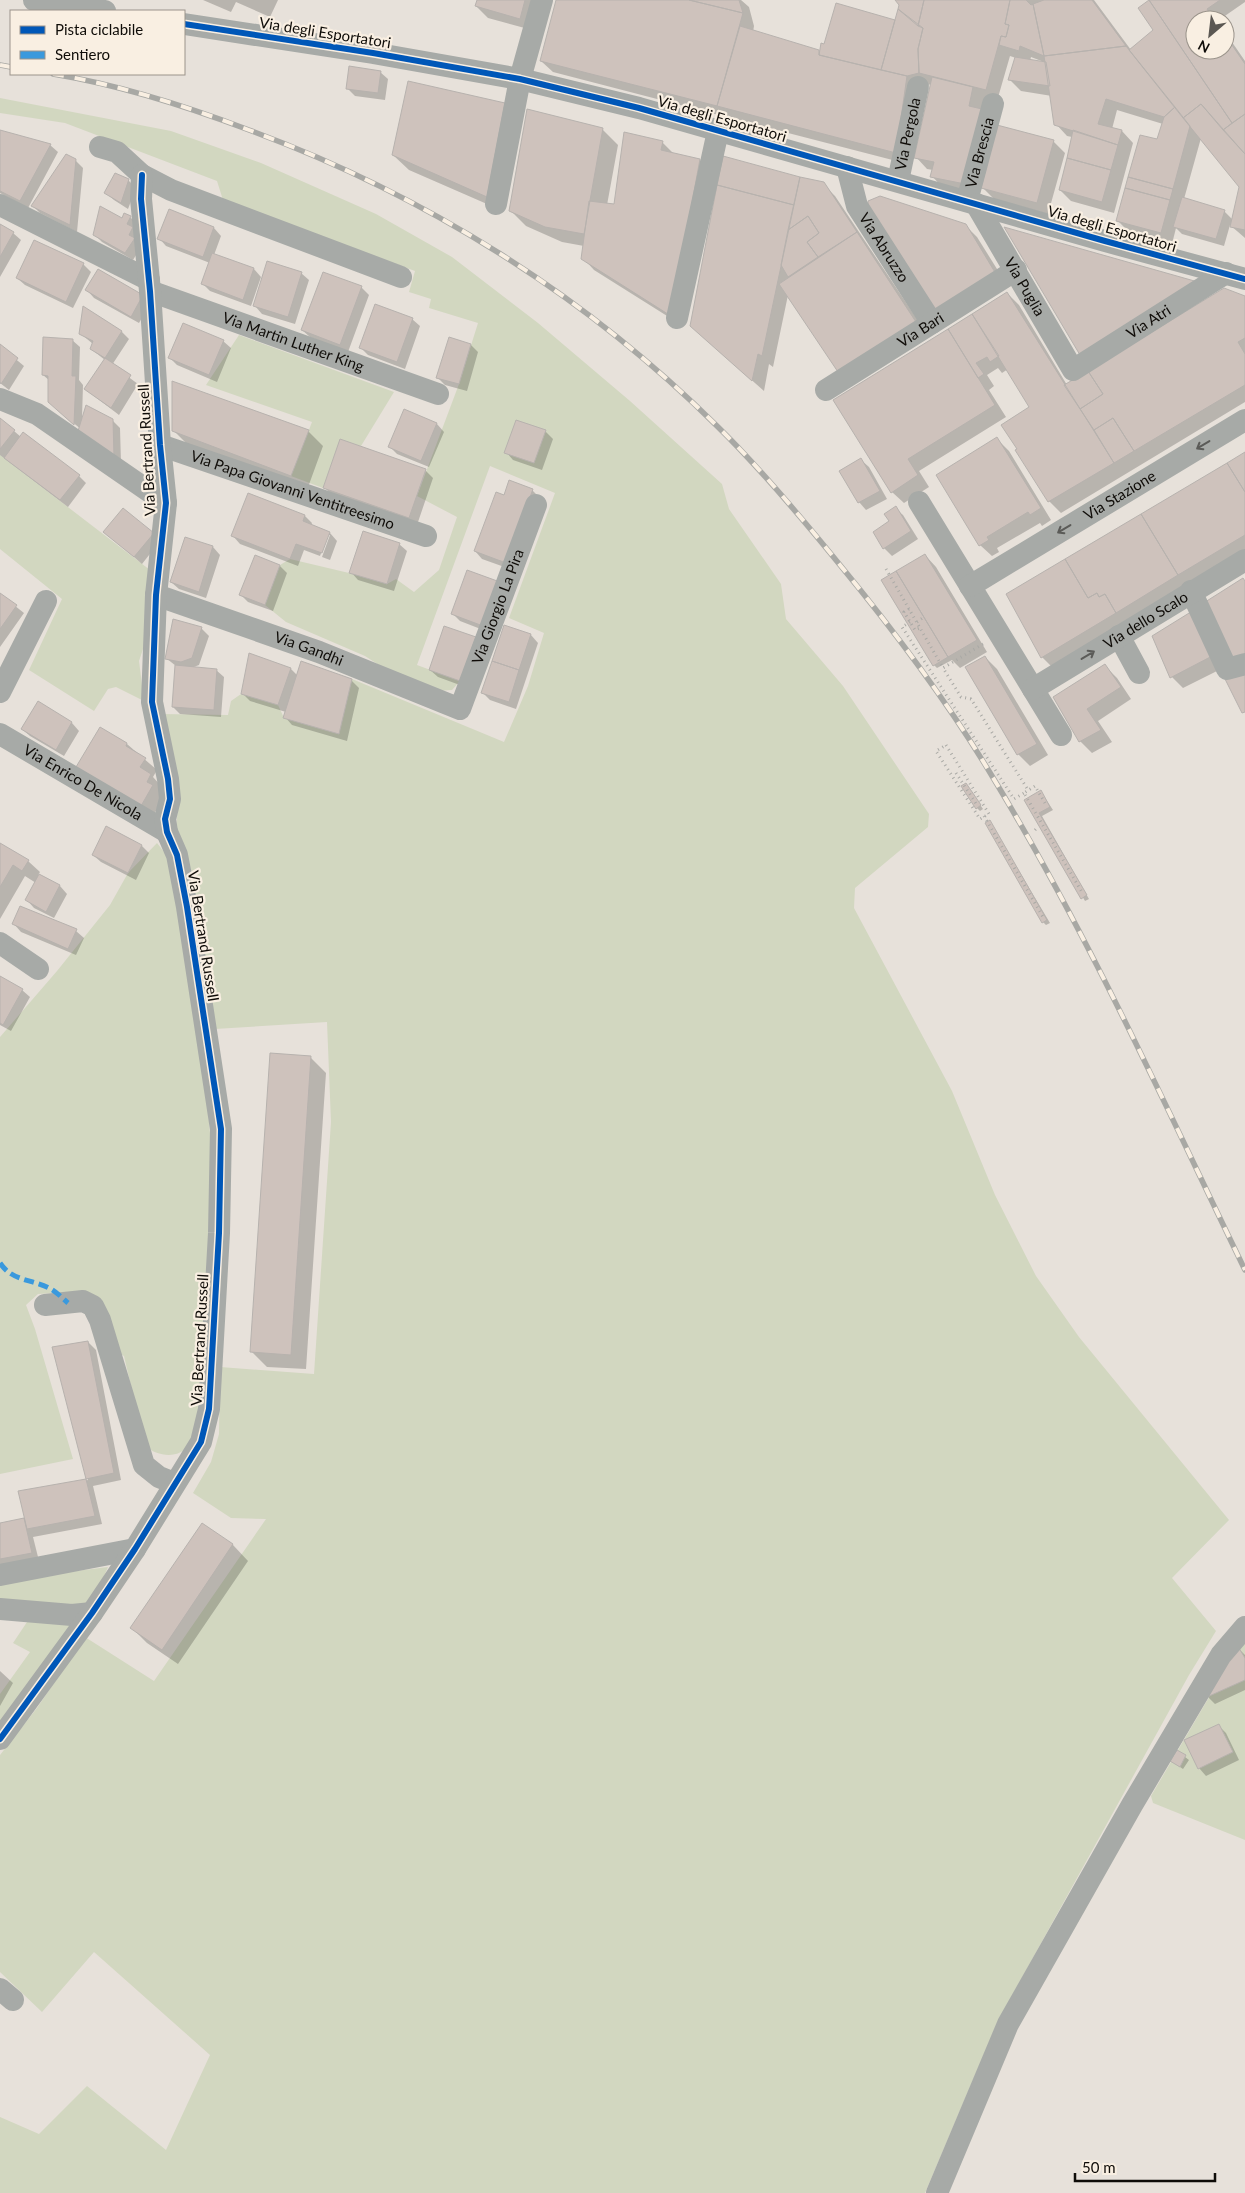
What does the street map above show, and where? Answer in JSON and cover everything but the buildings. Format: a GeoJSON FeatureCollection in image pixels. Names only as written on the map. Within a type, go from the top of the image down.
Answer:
{"type":"FeatureCollection","features":[{"type":"Feature","properties":{"kind":"street"},"geometry":{"type":"LineString","coordinates":[[34,0],[99,10]]}},
{"type":"Feature","properties":{"kind":"street"},"geometry":{"type":"LineString","coordinates":[[496,204],[520,79],[542,0]]}},
{"type":"Feature","properties":{"kind":"street","name":"Via degli Esportatori"},"geometry":{"type":"LineString","coordinates":[[185,24],[373,52],[520,79],[639,108],[1236,276]]}},
{"type":"Feature","properties":{"kind":"street","name":"Via Pergola"},"geometry":{"type":"LineString","coordinates":[[898,181],[918,87]]}},
{"type":"Feature","properties":{"kind":"street","name":"Via Brescia"},"geometry":{"type":"LineString","coordinates":[[972,202],[992,104]]}},
{"type":"Feature","properties":{"kind":"street"},"geometry":{"type":"LineString","coordinates":[[677,318],[718,131]]}},
{"type":"Feature","properties":{"kind":"street"},"geometry":{"type":"LineString","coordinates":[[100,147],[117,152],[142,175],[171,190],[401,277]]}},
{"type":"Feature","properties":{"kind":"street","name":"Via Abruzzo"},"geometry":{"type":"LineString","coordinates":[[847,167],[857,206],[932,323]]}},
{"type":"Feature","properties":{"kind":"street","name":"Via Bertrand Russell"},"geometry":{"type":"LineString","coordinates":[[0,1739],[92,1613],[135,1549],[201,1442],[209,1410],[219,1233],[221,1129],[187,907],[176,854],[166,832],[165,819],[170,799],[168,779],[152,702],[156,595],[166,503],[141,199],[142,175]]}},
{"type":"Feature","properties":{"kind":"street","name":"Via Puglia"},"geometry":{"type":"LineString","coordinates":[[972,202],[1016,270],[1073,370]]}},
{"type":"Feature","properties":{"kind":"street","name":"Via Martin Luther King"},"geometry":{"type":"LineString","coordinates":[[0,205],[149,285],[438,394]]}},
{"type":"Feature","properties":{"kind":"street","name":"Via Bari"},"geometry":{"type":"LineString","coordinates":[[826,390],[1016,270]]}},
{"type":"Feature","properties":{"kind":"street","name":"Via Atri"},"geometry":{"type":"LineString","coordinates":[[1073,370],[1236,276]]}},
{"type":"Feature","properties":{"kind":"street"},"geometry":{"type":"LineString","coordinates":[[0,398],[37,414],[166,503]]}},
{"type":"Feature","properties":{"kind":"street","name":"Via Stazione"},"geometry":{"type":"LineString","coordinates":[[970,586],[1245,420]]}},
{"type":"Feature","properties":{"kind":"street","name":"Via Papa Giovanni Ventitreesimo"},"geometry":{"type":"LineString","coordinates":[[160,445],[426,536]]}},
{"type":"Feature","properties":{"kind":"street"},"geometry":{"type":"LineString","coordinates":[[919,502],[999,634],[1039,684],[1061,735]]}},
{"type":"Feature","properties":{"kind":"street","name":"Via Giorgio La Pira"},"geometry":{"type":"LineString","coordinates":[[460,709],[536,505]]}},
{"type":"Feature","properties":{"kind":"street","name":"Via dello Scalo"},"geometry":{"type":"LineString","coordinates":[[1039,684],[1191,591],[1244,563]]}},
{"type":"Feature","properties":{"kind":"street"},"geometry":{"type":"LineString","coordinates":[[1191,591],[1227,669],[1245,664]]}},
{"type":"Feature","properties":{"kind":"street","name":"Via Gandhi"},"geometry":{"type":"LineString","coordinates":[[156,595],[319,652],[460,709]]}},
{"type":"Feature","properties":{"kind":"street"},"geometry":{"type":"LineString","coordinates":[[0,692],[46,601]]}},
{"type":"Feature","properties":{"kind":"street"},"geometry":{"type":"LineString","coordinates":[[1119,636],[1139,673]]}},
{"type":"Feature","properties":{"kind":"street","name":"Via Enrico De Nicola"},"geometry":{"type":"LineString","coordinates":[[0,734],[166,832]]}},
{"type":"Feature","properties":{"kind":"street"},"geometry":{"type":"LineString","coordinates":[[0,943],[38,969]]}},
{"type":"Feature","properties":{"kind":"street"},"geometry":{"type":"LineString","coordinates":[[45,1305],[83,1301],[93,1306],[100,1320],[144,1465],[159,1477],[174,1483]]}},
{"type":"Feature","properties":{"kind":"street"},"geometry":{"type":"LineString","coordinates":[[0,1574],[135,1549]]}},
{"type":"Feature","properties":{"kind":"street"},"geometry":{"type":"LineString","coordinates":[[0,1609],[72,1615],[92,1613]]}},
{"type":"Feature","properties":{"kind":"street"},"geometry":{"type":"LineString","coordinates":[[937,2193],[1008,2024],[1132,1805],[1216,1663],[1236,1635],[1245,1627]]}},
{"type":"Feature","properties":{"kind":"path"},"geometry":{"type":"LineString","coordinates":[[886,569],[961,697],[971,699],[1028,790]]}},
{"type":"Feature","properties":{"kind":"path"},"geometry":{"type":"LineString","coordinates":[[909,609],[904,612],[915,630],[920,628]]}},
{"type":"Feature","properties":{"kind":"path"},"geometry":{"type":"LineString","coordinates":[[917,622],[924,617]]}},
{"type":"Feature","properties":{"kind":"path"},"geometry":{"type":"LineString","coordinates":[[910,622],[902,627],[1014,799],[1035,786],[1045,803]]}},
{"type":"Feature","properties":{"kind":"path"},"geometry":{"type":"LineString","coordinates":[[943,668],[999,634]]}},
{"type":"Feature","properties":{"kind":"path"},"geometry":{"type":"LineString","coordinates":[[946,745],[989,814],[980,819],[952,776],[936,751],[946,745]]}},
{"type":"Feature","properties":{"kind":"path"},"geometry":{"type":"LineString","coordinates":[[952,776],[962,769]]}},
{"type":"Feature","properties":{"kind":"path"},"geometry":{"type":"LineString","coordinates":[[956,773],[977,805]]}},
{"type":"Feature","properties":{"kind":"path"},"geometry":{"type":"LineString","coordinates":[[1024,793],[1083,894]]}},
{"type":"Feature","properties":{"kind":"path"},"geometry":{"type":"LineString","coordinates":[[984,816],[1043,917]]}},
{"type":"Feature","properties":{"kind":"green space"},"geometry":{"type":"Polygon","coordinates":[[[0,98],[171,131],[261,163],[376,214],[452,257],[538,323],[630,401],[722,484],[729,509],[781,584],[786,619],[843,686],[929,814],[928,827],[855,888],[854,908],[952,1091],[995,1195],[1036,1276],[1079,1337],[1229,1520],[1172,1578],[1216,1631],[1189,1675],[998,2021],[925,2193],[0,2193],[0,2117],[39,2134],[87,2086],[166,2150],[210,2055],[94,1952],[42,2012],[0,1972],[0,1755],[37,1708],[85,1637],[154,1681],[266,1519],[231,1518],[193,1493],[211,1462],[219,1434],[220,1367],[314,1374],[331,1122],[327,1022],[215,1029],[176,827],[179,797],[160,714],[228,715],[231,701],[241,694],[278,705],[284,718],[339,734],[352,679],[504,742],[528,686],[544,633],[509,618],[555,493],[490,466],[417,665],[460,681],[452,690],[437,691],[382,667],[365,656],[286,622],[265,605],[280,565],[290,559],[387,584],[396,579],[414,592],[439,570],[457,517],[417,496],[459,384],[478,323],[429,308],[431,299],[409,292],[415,271],[223,200],[217,181],[65,123],[0,113],[0,98]]]}},
{"type":"Feature","properties":{"kind":"green space"},"geometry":{"type":"Polygon","coordinates":[[[239,335],[394,392],[361,446],[340,440],[323,488],[291,476],[312,422],[206,385],[239,335]]]}},
{"type":"Feature","properties":{"kind":"green space"},"geometry":{"type":"Polygon","coordinates":[[[0,455],[150,570],[144,646],[139,661],[144,701],[116,687],[108,689],[94,711],[29,670],[62,599],[0,549],[0,455]]]}},
{"type":"Feature","properties":{"kind":"green space"},"geometry":{"type":"Polygon","coordinates":[[[157,843],[168,857],[198,1029],[210,1133],[209,1226],[204,1353],[198,1417],[194,1434],[189,1445],[184,1450],[173,1455],[161,1454],[145,1446],[124,1356],[117,1352],[74,1292],[38,1294],[26,1305],[35,1329],[73,1459],[0,1474],[0,1037],[57,971],[110,905],[128,873],[157,843]]]}},
{"type":"Feature","properties":{"kind":"green space"},"geometry":{"type":"Polygon","coordinates":[[[108,1567],[93,1597],[76,1609],[0,1601],[0,1584],[19,1578],[108,1567]]]}},
{"type":"Feature","properties":{"kind":"green space"},"geometry":{"type":"Polygon","coordinates":[[[29,1619],[74,1621],[0,1722],[0,1694],[30,1652],[13,1643],[29,1619]]]}},
{"type":"Feature","properties":{"kind":"green space"},"geometry":{"type":"Polygon","coordinates":[[[1245,1636],[1245,1840],[1153,1803],[1151,1796],[1245,1636]]]}},
{"type":"Feature","properties":{"kind":"railway"},"geometry":{"type":"LineString","coordinates":[[0,65],[10,67]]}},
{"type":"Feature","properties":{"kind":"railway"},"geometry":{"type":"LineString","coordinates":[[58,75],[128,90],[225,121],[314,156],[377,185],[439,217],[499,253],[613,333],[666,378],[733,442],[796,511],[882,617],[922,670],[978,753],[1030,840],[1095,961],[1245,1270]]}},
{"type":"Feature","properties":{"kind":"marked path"},"geometry":{"type":"LineString","coordinates":[[0,1263],[10,1273],[52,1289],[68,1303]]}},
{"type":"Feature","properties":{"kind":"cycle path"},"geometry":{"type":"LineString","coordinates":[[185,24],[373,53],[520,79],[639,108],[1245,279]]}},
{"type":"Feature","properties":{"kind":"cycle path"},"geometry":{"type":"LineString","coordinates":[[0,1739],[92,1613],[135,1549],[201,1442],[209,1409],[219,1233],[221,1129],[187,907],[177,855],[167,832],[165,819],[170,799],[168,779],[152,702],[156,595],[166,503],[141,199],[142,175]]}}]}
